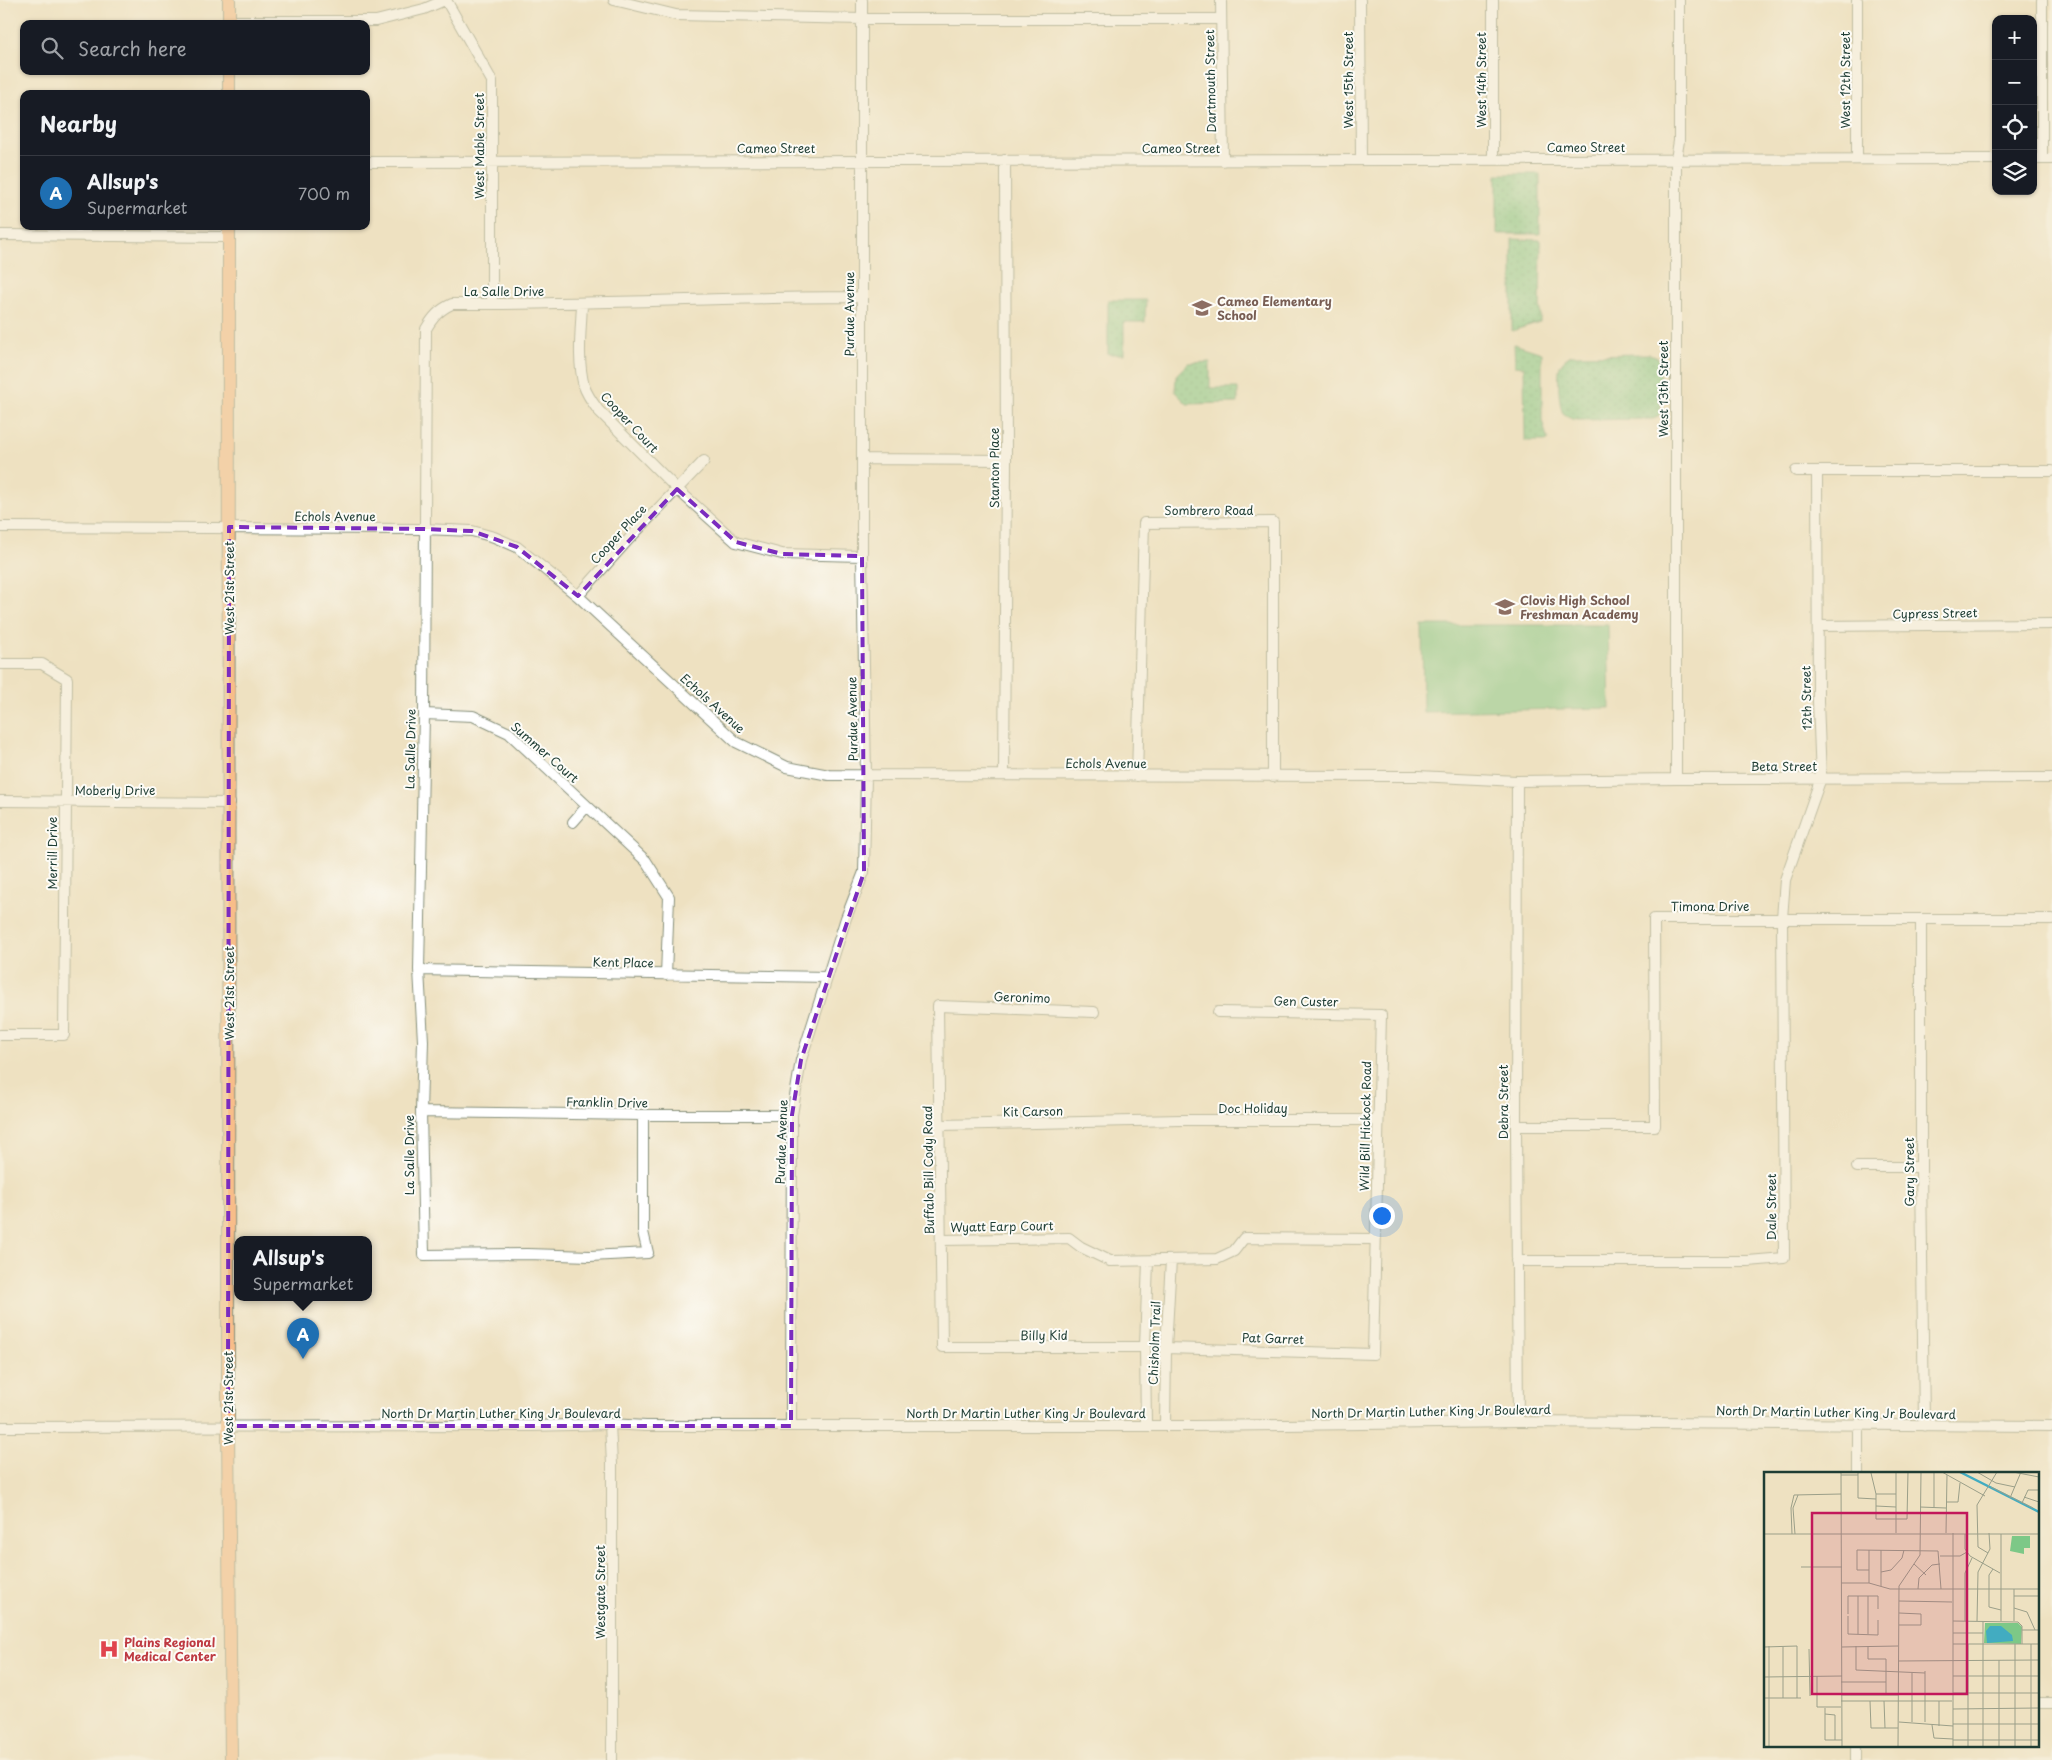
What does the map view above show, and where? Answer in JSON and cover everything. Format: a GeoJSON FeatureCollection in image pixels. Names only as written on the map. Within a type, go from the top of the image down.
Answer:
{"type":"FeatureCollection","features":[{"type":"Feature","properties":{"kind":"main road"},"geometry":{"type":"LineString","coordinates":[[229,0],[229,20]]}},
{"type":"Feature","properties":{"kind":"main road"},"geometry":{"type":"LineString","coordinates":[[229,75],[229,90]]}},
{"type":"Feature","properties":{"kind":"main road","name":"West 21st Street"},"geometry":{"type":"LineString","coordinates":[[228,232],[230,803],[228,1426],[231,1760]]}},
{"type":"Feature","properties":{"kind":"street"},"geometry":{"type":"LineString","coordinates":[[370,21],[424,9],[445,0]]}},
{"type":"Feature","properties":{"kind":"street","name":"West Mable Street"},"geometry":{"type":"LineString","coordinates":[[445,0],[492,81],[492,304]]}},
{"type":"Feature","properties":{"kind":"street"},"geometry":{"type":"LineString","coordinates":[[614,0],[676,15],[862,20],[1222,19]]}},
{"type":"Feature","properties":{"kind":"street","name":"Purdue Avenue"},"geometry":{"type":"LineString","coordinates":[[791,1426],[792,1115],[801,1060],[846,918],[864,872],[866,776],[862,556],[862,0]]}},
{"type":"Feature","properties":{"kind":"street","name":"Dartmouth Street"},"geometry":{"type":"LineString","coordinates":[[1222,0],[1223,161]]}},
{"type":"Feature","properties":{"kind":"street","name":"West 15th Street"},"geometry":{"type":"LineString","coordinates":[[1360,0],[1361,160]]}},
{"type":"Feature","properties":{"kind":"street","name":"West 14th Street"},"geometry":{"type":"LineString","coordinates":[[1493,0],[1493,160]]}},
{"type":"Feature","properties":{"kind":"street","name":"West 13th Street"},"geometry":{"type":"LineString","coordinates":[[1676,778],[1676,159],[1679,141],[1679,0]]}},
{"type":"Feature","properties":{"kind":"street","name":"West 12th Street"},"geometry":{"type":"LineString","coordinates":[[1857,0],[1857,159]]}},
{"type":"Feature","properties":{"kind":"street"},"geometry":{"type":"LineString","coordinates":[[2042,0],[2043,159]]}},
{"type":"Feature","properties":{"kind":"street","name":"Cameo Street"},"geometry":{"type":"LineString","coordinates":[[370,162],[1992,159]]}},
{"type":"Feature","properties":{"kind":"street","name":"Stanton Place"},"geometry":{"type":"LineString","coordinates":[[1004,776],[1005,160]]}},
{"type":"Feature","properties":{"kind":"street"},"geometry":{"type":"LineString","coordinates":[[0,234],[228,232]]}},
{"type":"Feature","properties":{"kind":"street","name":"La Salle Drive"},"geometry":{"type":"LineString","coordinates":[[643,1115],[642,1232],[648,1253],[590,1256],[528,1254],[424,1255],[421,1112],[423,1041],[419,970],[424,714],[426,329],[434,315],[452,304],[582,304],[787,297],[862,297]]}},
{"type":"Feature","properties":{"kind":"street","name":"Cooper Court"},"geometry":{"type":"LineString","coordinates":[[582,304],[582,372],[584,388],[598,410],[677,489],[736,542],[782,554],[862,556]]}},
{"type":"Feature","properties":{"kind":"street"},"geometry":{"type":"LineString","coordinates":[[862,458],[1006,460]]}},
{"type":"Feature","properties":{"kind":"street"},"geometry":{"type":"LineString","coordinates":[[677,489],[704,460]]}},
{"type":"Feature","properties":{"kind":"street"},"geometry":{"type":"LineString","coordinates":[[1796,471],[2052,471]]}},
{"type":"Feature","properties":{"kind":"street","name":"12th Street"},"geometry":{"type":"LineString","coordinates":[[1782,918],[1785,880],[1821,778],[1817,471]]}},
{"type":"Feature","properties":{"kind":"street","name":"Cooper Place"},"geometry":{"type":"LineString","coordinates":[[578,596],[677,489]]}},
{"type":"Feature","properties":{"kind":"street","name":"Sombrero Road"},"geometry":{"type":"LineString","coordinates":[[1137,776],[1144,523],[1273,522],[1273,777]]}},
{"type":"Feature","properties":{"kind":"street","name":"Echols Avenue"},"geometry":{"type":"LineString","coordinates":[[0,527],[424,529],[472,531],[494,537],[517,547],[578,596],[736,742],[787,767],[829,775],[1418,776],[1517,781]]}},
{"type":"Feature","properties":{"kind":"street","name":"Cypress Street"},"geometry":{"type":"LineString","coordinates":[[1818,626],[2052,624]]}},
{"type":"Feature","properties":{"kind":"street","name":"Merrill Drive"},"geometry":{"type":"LineString","coordinates":[[0,664],[42,664],[67,679],[64,1036],[0,1035]]}},
{"type":"Feature","properties":{"kind":"street","name":"Summer Court"},"geometry":{"type":"LineString","coordinates":[[424,714],[473,716],[509,733],[646,861],[669,897],[666,975]]}},
{"type":"Feature","properties":{"kind":"street","name":"Beta Street"},"geometry":{"type":"LineString","coordinates":[[1517,781],[1676,778],[2052,778]]}},
{"type":"Feature","properties":{"kind":"street","name":"Debra Street"},"geometry":{"type":"LineString","coordinates":[[1517,781],[1516,1261],[1518,1422]]}},
{"type":"Feature","properties":{"kind":"street","name":"Moberly Drive"},"geometry":{"type":"LineString","coordinates":[[0,801],[230,803]]}},
{"type":"Feature","properties":{"kind":"street"},"geometry":{"type":"LineString","coordinates":[[573,822],[587,806]]}},
{"type":"Feature","properties":{"kind":"street","name":"Dale Street"},"geometry":{"type":"LineString","coordinates":[[1516,1261],[1748,1261],[1784,1258],[1782,918]]}},
{"type":"Feature","properties":{"kind":"street","name":"Timona Drive"},"geometry":{"type":"LineString","coordinates":[[1516,1126],[1655,1126],[1654,919],[2052,919]]}},
{"type":"Feature","properties":{"kind":"street","name":"Gary Street"},"geometry":{"type":"LineString","coordinates":[[1921,919],[1924,1426]]}},
{"type":"Feature","properties":{"kind":"street","name":"Kent Place"},"geometry":{"type":"LineString","coordinates":[[419,970],[827,978]]}},
{"type":"Feature","properties":{"kind":"street","name":"Buffalo Bill Cody Road"},"geometry":{"type":"LineString","coordinates":[[942,1347],[938,1006],[950,1006]]}},
{"type":"Feature","properties":{"kind":"street","name":"Geronimo"},"geometry":{"type":"LineString","coordinates":[[950,1006],[1094,1012]]}},
{"type":"Feature","properties":{"kind":"street","name":"Gen Custer"},"geometry":{"type":"LineString","coordinates":[[1218,1012],[1381,1015],[1380,1026]]}},
{"type":"Feature","properties":{"kind":"street","name":"Wild Bill Hickock Road"},"geometry":{"type":"LineString","coordinates":[[1373,1346],[1380,1026]]}},
{"type":"Feature","properties":{"kind":"street","name":"Franklin Drive"},"geometry":{"type":"LineString","coordinates":[[421,1112],[792,1115]]}},
{"type":"Feature","properties":{"kind":"street","name":"Doc Holiday"},"geometry":{"type":"LineString","coordinates":[[1127,1122],[1378,1120]]}},
{"type":"Feature","properties":{"kind":"street","name":"Kit Carson"},"geometry":{"type":"LineString","coordinates":[[940,1124],[1127,1122]]}},
{"type":"Feature","properties":{"kind":"street"},"geometry":{"type":"LineString","coordinates":[[1857,1167],[1921,1167]]}},
{"type":"Feature","properties":{"kind":"street","name":"Wyatt Earp Court"},"geometry":{"type":"LineString","coordinates":[[942,1240],[1069,1238],[1080,1247],[1110,1262],[1217,1259],[1234,1251],[1244,1238],[1376,1239]]}},
{"type":"Feature","properties":{"kind":"street","name":"Chisholm Trail"},"geometry":{"type":"LineString","coordinates":[[1165,1426],[1166,1348],[1171,1260]]}},
{"type":"Feature","properties":{"kind":"street","name":"Chisholm Trail"},"geometry":{"type":"LineString","coordinates":[[1146,1426],[1145,1347],[1148,1261]]}},
{"type":"Feature","properties":{"kind":"street","name":"Pat Garret"},"geometry":{"type":"LineString","coordinates":[[1166,1348],[1373,1354],[1373,1346]]}},
{"type":"Feature","properties":{"kind":"street","name":"Billy Kid"},"geometry":{"type":"LineString","coordinates":[[942,1347],[1145,1347]]}},
{"type":"Feature","properties":{"kind":"street","name":"North Dr Martin Luther King Jr Boulevard"},"geometry":{"type":"LineString","coordinates":[[0,1427],[531,1426],[610,1424],[646,1426],[1165,1426],[1518,1422],[2052,1426]]}},
{"type":"Feature","properties":{"kind":"street","name":"Westgate Street"},"geometry":{"type":"LineString","coordinates":[[610,1424],[612,1464],[612,1760]]}},
{"type":"Feature","properties":{"kind":"street"},"geometry":{"type":"LineString","coordinates":[[1858,1424],[1858,1472]]}},
{"type":"Feature","properties":{"kind":"highlighted area"},"geometry":{"type":"Polygon","coordinates":[[[677,489],[736,542],[782,554],[862,556],[864,872],[801,1060],[792,1115],[791,1426],[228,1426],[229,527],[472,531],[517,547],[578,596],[677,489]]]}},
{"type":"Feature","properties":{"kind":"green space"},"geometry":{"type":"Polygon","coordinates":[[[1497,174],[1540,174],[1540,234],[1497,234],[1497,174]]]}},
{"type":"Feature","properties":{"kind":"green space"},"geometry":{"type":"Polygon","coordinates":[[[1512,239],[1541,240],[1540,322],[1512,331],[1512,239]]]}},
{"type":"Feature","properties":{"kind":"green space"},"geometry":{"type":"Polygon","coordinates":[[[1108,300],[1146,300],[1145,322],[1124,322],[1124,354],[1108,354],[1108,300]]]}},
{"type":"Feature","properties":{"kind":"green space"},"geometry":{"type":"Polygon","coordinates":[[[1514,344],[1542,353],[1542,420],[1548,441],[1525,441],[1524,367],[1515,366],[1514,344]]]}},
{"type":"Feature","properties":{"kind":"green space"},"geometry":{"type":"Polygon","coordinates":[[[1649,354],[1656,356],[1660,361],[1661,413],[1658,417],[1653,419],[1578,420],[1572,419],[1563,413],[1560,398],[1559,370],[1567,357],[1571,355],[1649,354]]]}},
{"type":"Feature","properties":{"kind":"green space"},"geometry":{"type":"Polygon","coordinates":[[[1210,362],[1210,388],[1238,388],[1238,403],[1187,404],[1175,392],[1176,375],[1188,363],[1210,362]]]}},
{"type":"Feature","properties":{"kind":"green space"},"geometry":{"type":"Polygon","coordinates":[[[1422,625],[1608,625],[1610,708],[1423,712],[1422,625]]]}},
{"type":"Feature","properties":{"kind":"place","name":"Cameo Elementary School"},"geometry":{"type":"Point","coordinates":[1202,308]}},
{"type":"Feature","properties":{"kind":"place","name":"Clovis High School Freshman Academy"},"geometry":{"type":"Point","coordinates":[1505,607]}},
{"type":"Feature","properties":{"kind":"place","name":"Allsup's"},"geometry":{"type":"Point","coordinates":[303,1359]}},
{"type":"Feature","properties":{"kind":"place","name":"Plains Regional Medical Center"},"geometry":{"type":"Point","coordinates":[109,1649]}}]}
